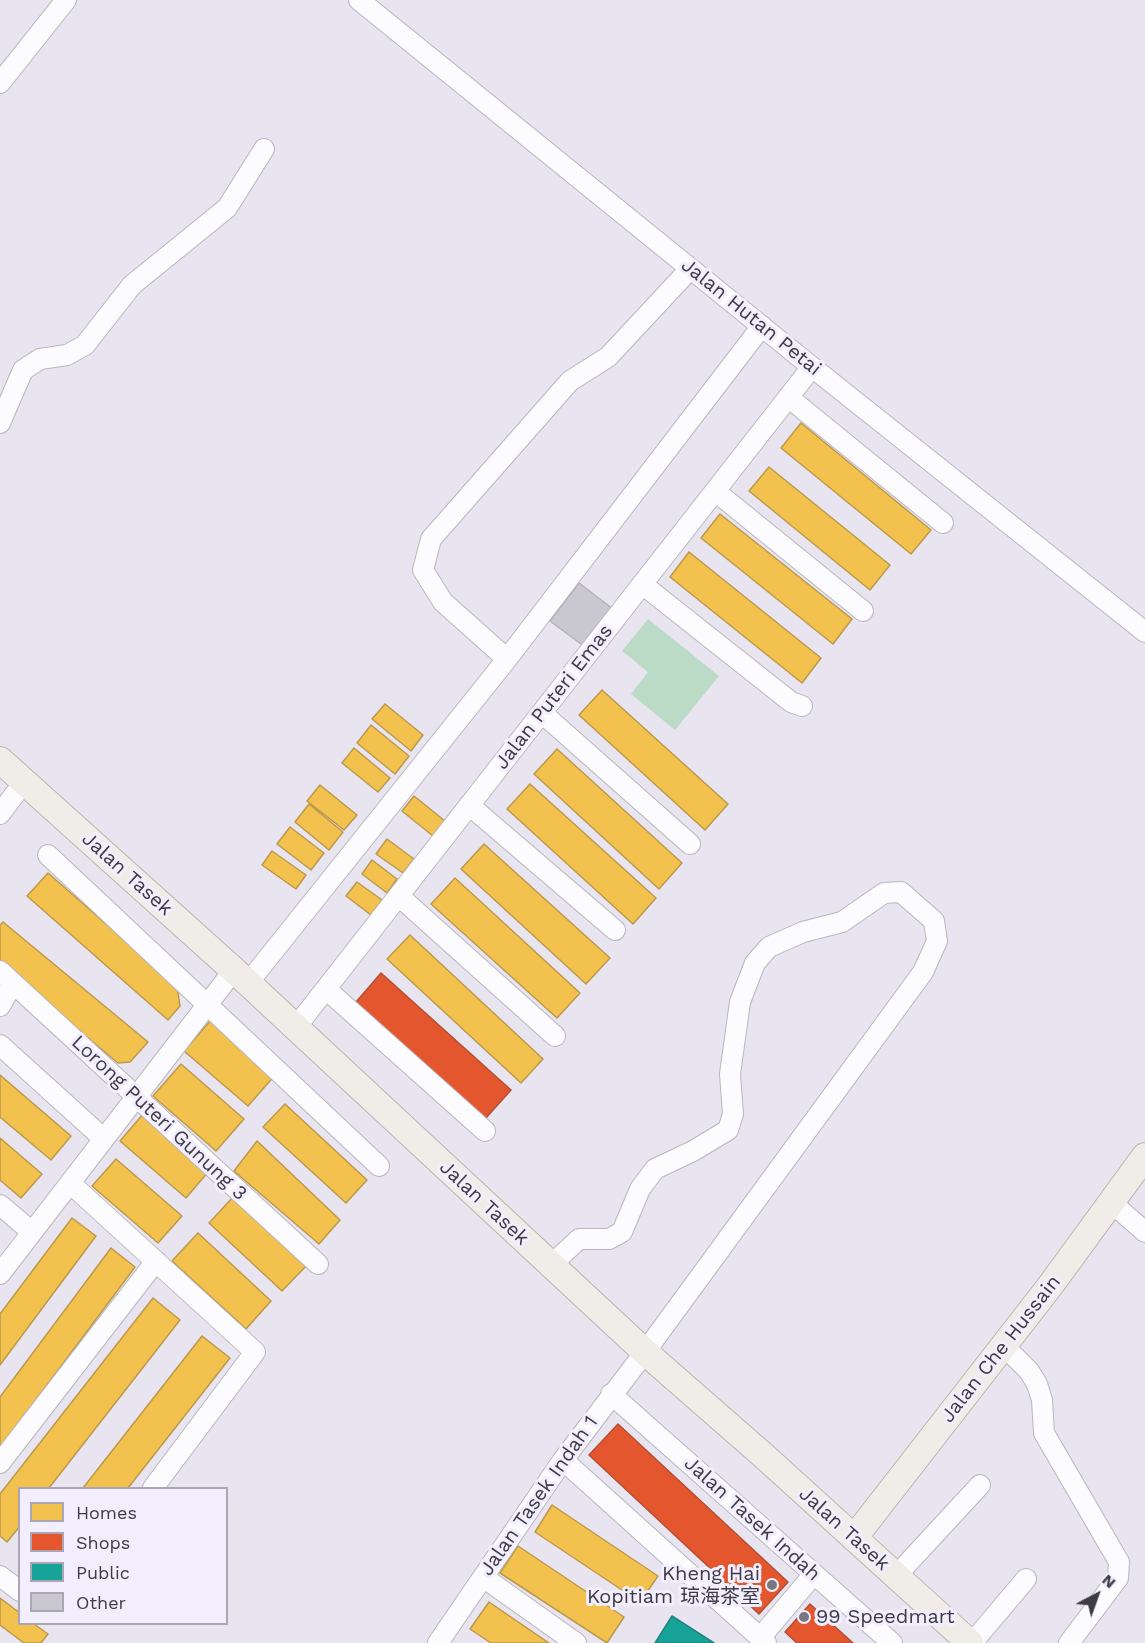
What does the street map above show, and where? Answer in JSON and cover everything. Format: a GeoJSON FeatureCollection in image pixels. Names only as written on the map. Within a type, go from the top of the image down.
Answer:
{"type":"FeatureCollection","features":[{"type":"Feature","properties":{"kind":"main road","name":"Jalan Tasek"},"geometry":{"type":"LineString","coordinates":[[0,760],[241,977],[645,1352],[971,1643]]}},
{"type":"Feature","properties":{"kind":"main road","name":"Jalan Che Hussain"},"geometry":{"type":"LineString","coordinates":[[854,1538],[1004,1346],[1145,1156]]}},
{"type":"Feature","properties":{"kind":"street"},"geometry":{"type":"LineString","coordinates":[[0,83],[66,0]]}},
{"type":"Feature","properties":{"kind":"street","name":"Jalan Hutan Petai"},"geometry":{"type":"LineString","coordinates":[[359,0],[690,269],[1145,632]]}},
{"type":"Feature","properties":{"kind":"street"},"geometry":{"type":"LineString","coordinates":[[0,423],[23,370],[40,359],[67,355],[85,345],[132,285],[227,208],[264,148]]}},
{"type":"Feature","properties":{"kind":"street"},"geometry":{"type":"LineString","coordinates":[[507,659],[443,602],[423,570],[431,539],[570,381],[608,357],[690,269]]}},
{"type":"Feature","properties":{"kind":"street"},"geometry":{"type":"LineString","coordinates":[[0,1274],[207,1005],[241,977],[507,659],[762,326]]}},
{"type":"Feature","properties":{"kind":"street","name":"Jalan Puteri Emas"},"geometry":{"type":"LineString","coordinates":[[296,1028],[812,367]]}},
{"type":"Feature","properties":{"kind":"street"},"geometry":{"type":"LineString","coordinates":[[788,397],[943,523]]}},
{"type":"Feature","properties":{"kind":"street"},"geometry":{"type":"LineString","coordinates":[[715,491],[863,611]]}},
{"type":"Feature","properties":{"kind":"street"},"geometry":{"type":"LineString","coordinates":[[642,584],[791,702],[802,706]]}},
{"type":"Feature","properties":{"kind":"street"},"geometry":{"type":"LineString","coordinates":[[542,713],[690,844]]}},
{"type":"Feature","properties":{"kind":"street"},"geometry":{"type":"LineString","coordinates":[[0,814],[24,782]]}},
{"type":"Feature","properties":{"kind":"street"},"geometry":{"type":"LineString","coordinates":[[470,805],[615,930]]}},
{"type":"Feature","properties":{"kind":"street","name":"Jalan Tasek"},"geometry":{"type":"LineString","coordinates":[[48,855],[379,1166]]}},
{"type":"Feature","properties":{"kind":"street","name":"Jalan Tasek Indah 1"},"geometry":{"type":"LineString","coordinates":[[438,1643],[563,1460],[645,1352],[923,972],[937,941],[934,921],[901,892],[884,893],[842,922],[803,932],[770,947],[755,963],[740,1002],[730,1074],[733,1114],[728,1130],[693,1151],[655,1169],[640,1190],[622,1232],[609,1239],[579,1239],[551,1265]]}},
{"type":"Feature","properties":{"kind":"street"},"geometry":{"type":"LineString","coordinates":[[400,897],[555,1036]]}},
{"type":"Feature","properties":{"kind":"street"},"geometry":{"type":"LineString","coordinates":[[0,1006],[6,977]]}},
{"type":"Feature","properties":{"kind":"street","name":"Lorong Puteri Gunung 3"},"geometry":{"type":"LineString","coordinates":[[6,977],[318,1264]]}},
{"type":"Feature","properties":{"kind":"street"},"geometry":{"type":"LineString","coordinates":[[326,989],[485,1131]]}},
{"type":"Feature","properties":{"kind":"street"},"geometry":{"type":"LineString","coordinates":[[0,1045],[104,1139]]}},
{"type":"Feature","properties":{"kind":"street"},"geometry":{"type":"LineString","coordinates":[[70,1182],[255,1352],[154,1487]]}},
{"type":"Feature","properties":{"kind":"street"},"geometry":{"type":"LineString","coordinates":[[1112,1203],[1145,1232]]}},
{"type":"Feature","properties":{"kind":"street"},"geometry":{"type":"LineString","coordinates":[[0,1205],[32,1232]]}},
{"type":"Feature","properties":{"kind":"street"},"geometry":{"type":"LineString","coordinates":[[0,1463],[156,1261]]}},
{"type":"Feature","properties":{"kind":"street"},"geometry":{"type":"LineString","coordinates":[[1004,1346],[1029,1371],[1037,1384],[1042,1400],[1044,1433],[1119,1562],[1118,1578],[1069,1643]]}},
{"type":"Feature","properties":{"kind":"street","name":"Jalan Tasek Indah"},"geometry":{"type":"LineString","coordinates":[[611,1394],[892,1643]]}},
{"type":"Feature","properties":{"kind":"street"},"geometry":{"type":"LineString","coordinates":[[563,1460],[763,1640],[814,1574]]}},
{"type":"Feature","properties":{"kind":"street"},"geometry":{"type":"LineString","coordinates":[[896,1576],[980,1485]]}},
{"type":"Feature","properties":{"kind":"street"},"geometry":{"type":"LineString","coordinates":[[0,1576],[18,1590]]}},
{"type":"Feature","properties":{"kind":"street"},"geometry":{"type":"LineString","coordinates":[[483,1577],[576,1643]]}},
{"type":"Feature","properties":{"kind":"street"},"geometry":{"type":"LineString","coordinates":[[971,1643],[1026,1579]]}},
{"type":"Feature","properties":{"kind":"green space"},"geometry":{"type":"Polygon","coordinates":[[[648,619],[719,676],[675,730],[631,694],[648,672],[622,651],[648,619]]]}},
{"type":"Feature","properties":{"kind":"building: Homes"},"geometry":{"type":"Polygon","coordinates":[[[801,423],[931,530],[911,554],[781,448],[801,423]]]}},
{"type":"Feature","properties":{"kind":"building: Homes"},"geometry":{"type":"Polygon","coordinates":[[[769,467],[890,565],[870,590],[749,491],[769,467]]]}},
{"type":"Feature","properties":{"kind":"building: Homes"},"geometry":{"type":"Polygon","coordinates":[[[720,514],[852,619],[833,644],[701,538],[720,514]]]}},
{"type":"Feature","properties":{"kind":"building: Homes"},"geometry":{"type":"Polygon","coordinates":[[[689,552],[821,658],[802,683],[670,577],[689,552]]]}},
{"type":"Feature","properties":{"kind":"building: Homes"},"geometry":{"type":"Polygon","coordinates":[[[602,690],[728,804],[705,830],[579,715],[602,690]]]}},
{"type":"Feature","properties":{"kind":"building: Homes"},"geometry":{"type":"Polygon","coordinates":[[[385,704],[423,735],[411,751],[372,719],[385,704]]]}},
{"type":"Feature","properties":{"kind":"building: Homes"},"geometry":{"type":"Polygon","coordinates":[[[371,725],[409,756],[395,774],[357,743],[371,725]]]}},
{"type":"Feature","properties":{"kind":"building: Homes"},"geometry":{"type":"Polygon","coordinates":[[[354,748],[390,778],[378,792],[342,763],[354,748]]]}},
{"type":"Feature","properties":{"kind":"building: Homes"},"geometry":{"type":"Polygon","coordinates":[[[557,749],[682,863],[659,889],[534,774],[557,749]]]}},
{"type":"Feature","properties":{"kind":"building: Homes"},"geometry":{"type":"Polygon","coordinates":[[[530,784],[656,898],[633,924],[507,809],[530,784]]]}},
{"type":"Feature","properties":{"kind":"building: Homes"},"geometry":{"type":"Polygon","coordinates":[[[320,785],[357,815],[344,830],[307,801],[320,785]]]}},
{"type":"Feature","properties":{"kind":"building: Homes"},"geometry":{"type":"Polygon","coordinates":[[[414,796],[445,821],[433,836],[402,811],[414,796]]]}},
{"type":"Feature","properties":{"kind":"building: Homes"},"geometry":{"type":"Polygon","coordinates":[[[309,804],[343,832],[329,850],[295,822],[309,804]]]}},
{"type":"Feature","properties":{"kind":"building: Homes"},"geometry":{"type":"Polygon","coordinates":[[[290,827],[324,853],[311,870],[277,844],[290,827]]]}},
{"type":"Feature","properties":{"kind":"building: Homes"},"geometry":{"type":"Polygon","coordinates":[[[387,839],[414,859],[403,873],[376,854],[387,839]]]}},
{"type":"Feature","properties":{"kind":"building: Homes"},"geometry":{"type":"Polygon","coordinates":[[[484,844],[610,958],[586,984],[461,869],[484,844]]]}},
{"type":"Feature","properties":{"kind":"building: Homes"},"geometry":{"type":"Polygon","coordinates":[[[272,851],[306,875],[296,889],[262,865],[272,851]]]}},
{"type":"Feature","properties":{"kind":"building: Homes"},"geometry":{"type":"Polygon","coordinates":[[[372,860],[397,879],[387,893],[362,874],[372,860]]]}},
{"type":"Feature","properties":{"kind":"building: Homes"},"geometry":{"type":"Polygon","coordinates":[[[48,873],[177,986],[180,1006],[168,1020],[27,896],[48,873]]]}},
{"type":"Feature","properties":{"kind":"building: Homes"},"geometry":{"type":"Polygon","coordinates":[[[455,878],[580,993],[557,1018],[431,904],[455,878]]]}},
{"type":"Feature","properties":{"kind":"building: Homes"},"geometry":{"type":"Polygon","coordinates":[[[357,882],[382,900],[371,915],[346,896],[357,882]]]}},
{"type":"Feature","properties":{"kind":"building: Homes"},"geometry":{"type":"Polygon","coordinates":[[[3,922],[148,1042],[130,1062],[118,1063],[0,964],[0,925],[3,922]]]}},
{"type":"Feature","properties":{"kind":"building: Homes"},"geometry":{"type":"Polygon","coordinates":[[[410,935],[543,1059],[521,1083],[387,959],[410,935]]]}},
{"type":"Feature","properties":{"kind":"building: Homes"},"geometry":{"type":"Polygon","coordinates":[[[212,1019],[276,1074],[248,1106],[184,1051],[212,1019]]]}},
{"type":"Feature","properties":{"kind":"building: Homes"},"geometry":{"type":"Polygon","coordinates":[[[181,1064],[244,1119],[216,1151],[153,1096],[181,1064]]]}},
{"type":"Feature","properties":{"kind":"building: Homes"},"geometry":{"type":"Polygon","coordinates":[[[0,1075],[71,1136],[51,1160],[0,1117],[0,1075]]]}},
{"type":"Feature","properties":{"kind":"building: Homes"},"geometry":{"type":"Polygon","coordinates":[[[285,1104],[367,1180],[346,1203],[263,1127],[285,1104]]]}},
{"type":"Feature","properties":{"kind":"building: Homes"},"geometry":{"type":"Polygon","coordinates":[[[144,1113],[209,1171],[186,1198],[120,1141],[144,1113]]]}},
{"type":"Feature","properties":{"kind":"building: Homes"},"geometry":{"type":"Polygon","coordinates":[[[0,1138],[42,1174],[21,1198],[0,1180],[0,1138]]]}},
{"type":"Feature","properties":{"kind":"building: Homes"},"geometry":{"type":"Polygon","coordinates":[[[257,1141],[340,1220],[319,1244],[234,1171],[257,1141]]]}},
{"type":"Feature","properties":{"kind":"building: Homes"},"geometry":{"type":"Polygon","coordinates":[[[116,1159],[182,1216],[158,1243],[92,1186],[116,1159]]]}},
{"type":"Feature","properties":{"kind":"building: Homes"},"geometry":{"type":"Polygon","coordinates":[[[234,1196],[308,1264],[282,1291],[209,1223],[234,1196]]]}},
{"type":"Feature","properties":{"kind":"building: Homes"},"geometry":{"type":"Polygon","coordinates":[[[72,1218],[96,1236],[0,1365],[0,1314],[72,1218]]]}},
{"type":"Feature","properties":{"kind":"building: Homes"},"geometry":{"type":"Polygon","coordinates":[[[198,1233],[271,1301],[246,1329],[172,1261],[198,1233]]]}},
{"type":"Feature","properties":{"kind":"building: Homes"},"geometry":{"type":"Polygon","coordinates":[[[111,1248],[135,1267],[0,1448],[0,1397],[111,1248]]]}},
{"type":"Feature","properties":{"kind":"building: Homes"},"geometry":{"type":"Polygon","coordinates":[[[153,1298],[180,1320],[50,1487],[18,1487],[18,1528],[7,1542],[0,1536],[0,1494],[153,1298]]]}},
{"type":"Feature","properties":{"kind":"building: Homes"},"geometry":{"type":"Polygon","coordinates":[[[202,1336],[230,1358],[129,1487],[84,1487],[202,1336]]]}},
{"type":"Feature","properties":{"kind":"building: Homes"},"geometry":{"type":"Polygon","coordinates":[[[552,1505],[658,1576],[640,1602],[535,1532],[552,1505]]]}},
{"type":"Feature","properties":{"kind":"building: Homes"},"geometry":{"type":"Polygon","coordinates":[[[518,1546],[624,1617],[607,1643],[500,1573],[518,1546]]]}},
{"type":"Feature","properties":{"kind":"building: Homes"},"geometry":{"type":"Polygon","coordinates":[[[0,1598],[18,1612],[18,1625],[35,1625],[48,1634],[41,1643],[24,1643],[0,1625],[0,1598]]]}},
{"type":"Feature","properties":{"kind":"building: Homes"},"geometry":{"type":"Polygon","coordinates":[[[489,1602],[549,1643],[491,1643],[470,1629],[489,1602]]]}},
{"type":"Feature","properties":{"kind":"building: Shops"},"geometry":{"type":"Polygon","coordinates":[[[381,973],[511,1090],[485,1119],[356,1002],[381,973]]]}},
{"type":"Feature","properties":{"kind":"building: Shops"},"geometry":{"type":"Polygon","coordinates":[[[618,1424],[788,1582],[759,1614],[589,1455],[618,1424]]]}},
{"type":"Feature","properties":{"kind":"building: Shops"},"geometry":{"type":"Polygon","coordinates":[[[810,1604],[853,1643],[797,1643],[785,1632],[810,1604]]]}},
{"type":"Feature","properties":{"kind":"building: Public"},"geometry":{"type":"Polygon","coordinates":[[[672,1616],[714,1643],[655,1643],[672,1616]]]}},
{"type":"Feature","properties":{"kind":"building: Other"},"geometry":{"type":"Polygon","coordinates":[[[579,583],[613,609],[585,647],[550,621],[579,583]]]}},
{"type":"Feature","properties":{"kind":"place","name":"Kheng Hai Kopitiam 琼海茶室"},"geometry":{"type":"Point","coordinates":[772,1585]}},
{"type":"Feature","properties":{"kind":"place","name":"99 Speedmart"},"geometry":{"type":"Point","coordinates":[804,1617]}}]}
